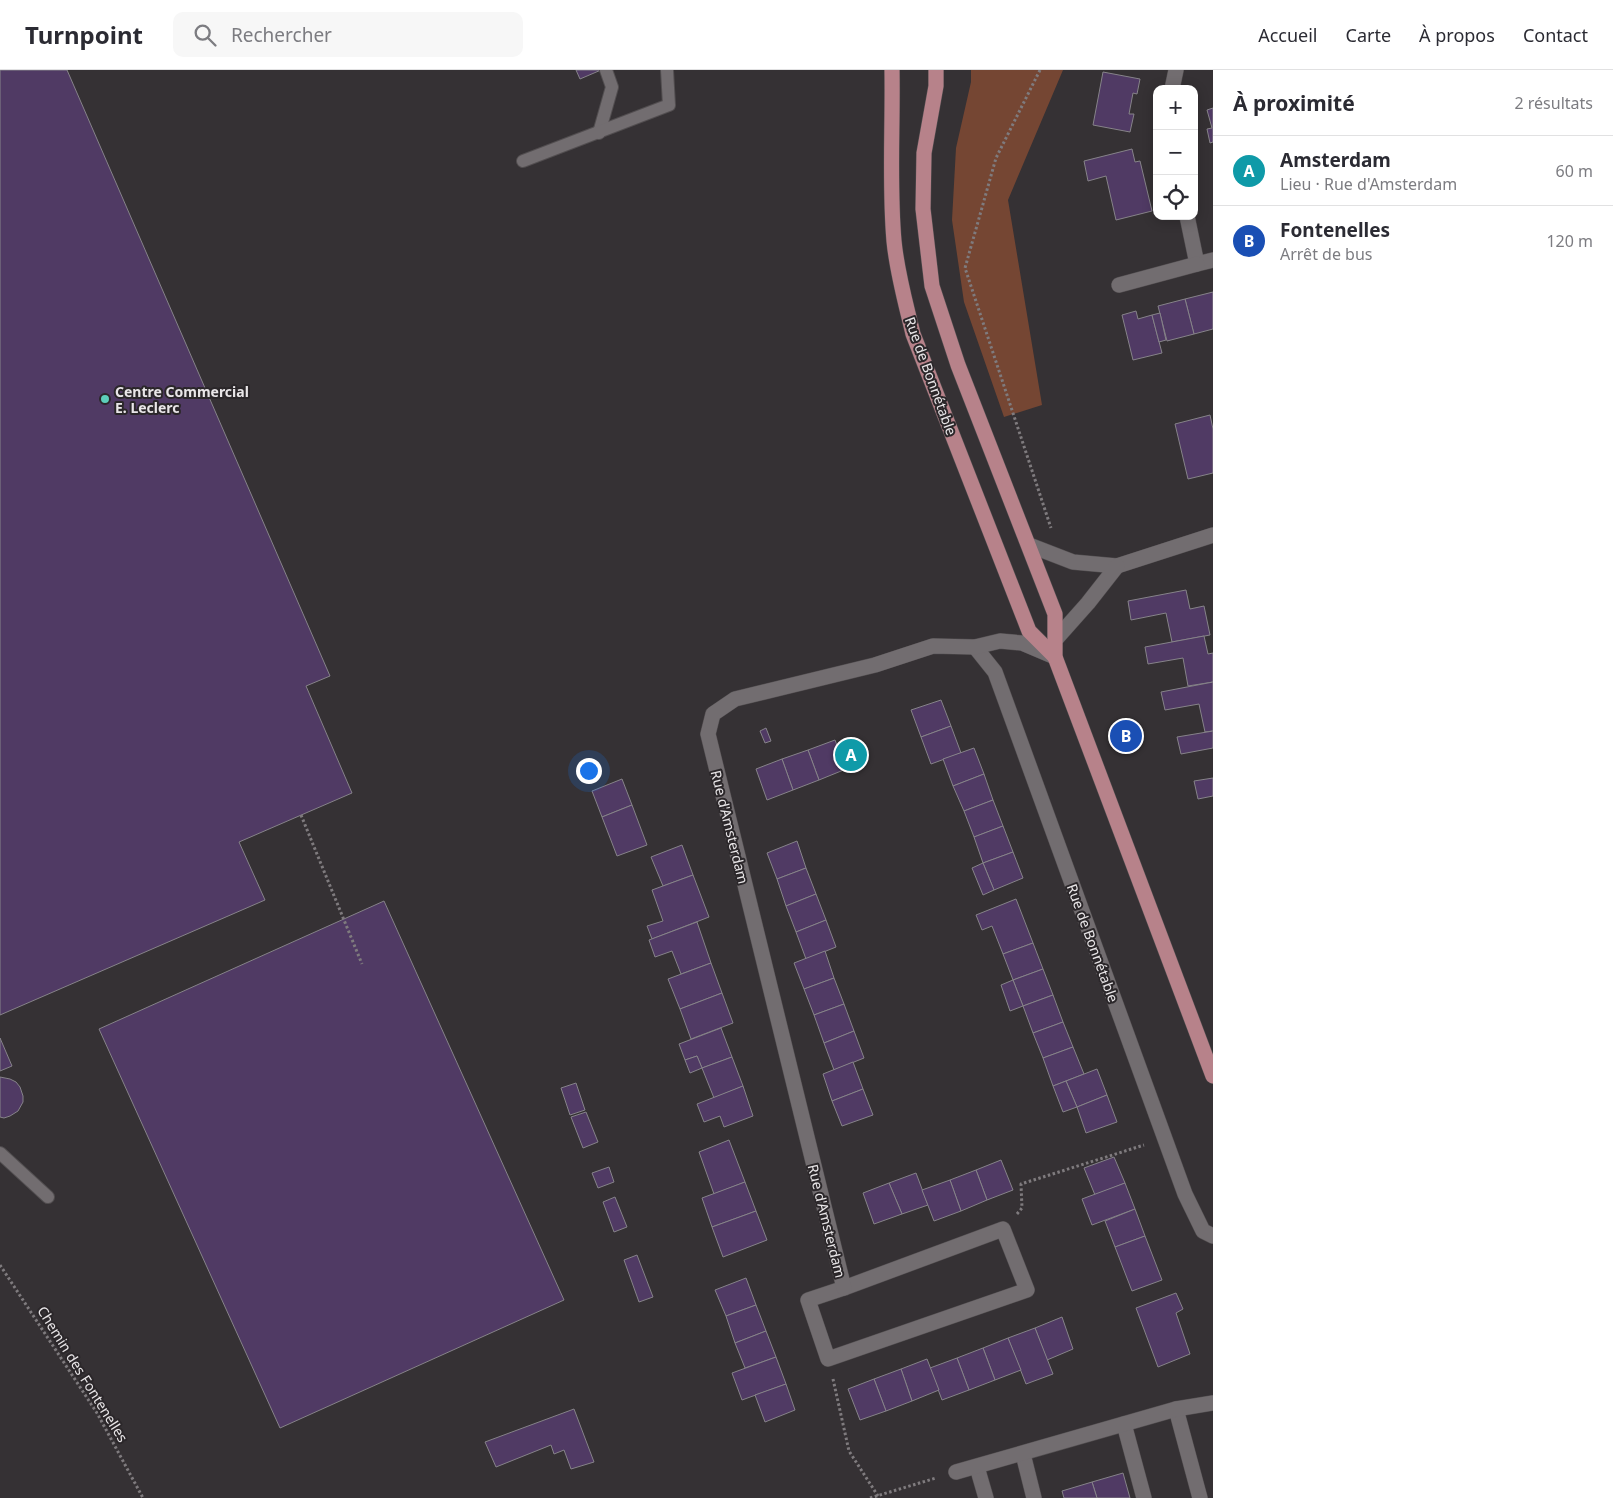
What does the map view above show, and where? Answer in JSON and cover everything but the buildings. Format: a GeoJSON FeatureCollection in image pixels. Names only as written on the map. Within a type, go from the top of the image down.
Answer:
{"type":"FeatureCollection","features":[{"type":"Feature","properties":{"kind":"main road","name":"Rue de Bonnétable"},"geometry":{"type":"LineString","coordinates":[[892,70],[891,169],[894,242],[913,334],[1029,631],[1055,657]]}},
{"type":"Feature","properties":{"kind":"main road","name":"Rue de Bonnétable"},"geometry":{"type":"LineString","coordinates":[[936,70],[936,86],[924,153],[924,208],[932,286],[958,365],[1055,614],[1055,657],[1213,1076]]}},
{"type":"Feature","properties":{"kind":"street"},"geometry":{"type":"LineString","coordinates":[[1173,85],[1176,70]]}},
{"type":"Feature","properties":{"kind":"street"},"geometry":{"type":"LineString","coordinates":[[1188,220],[1197,264]]}},
{"type":"Feature","properties":{"kind":"street"},"geometry":{"type":"LineString","coordinates":[[1119,285],[1213,260]]}},
{"type":"Feature","properties":{"kind":"street"},"geometry":{"type":"LineString","coordinates":[[1029,545],[1073,562],[1117,566],[1212,539]]}},
{"type":"Feature","properties":{"kind":"street"},"geometry":{"type":"LineString","coordinates":[[1056,639],[1117,566]]}},
{"type":"Feature","properties":{"kind":"street","name":"Rue d'Amsterdam"},"geometry":{"type":"LineString","coordinates":[[844,1288],[708,734],[713,714],[735,699],[874,665],[932,646],[974,647],[1000,640],[1022,643],[1055,657]]}},
{"type":"Feature","properties":{"kind":"street","name":"Rue de Bonnétable"},"geometry":{"type":"LineString","coordinates":[[974,647],[995,672],[1185,1194],[1203,1231],[1213,1236]]}},
{"type":"Feature","properties":{"kind":"street","name":"Rue d'Amsterdam"},"geometry":{"type":"LineString","coordinates":[[828,1359],[808,1300],[1003,1229]]}},
{"type":"Feature","properties":{"kind":"street"},"geometry":{"type":"LineString","coordinates":[[828,1359],[1027,1290],[1003,1229]]}},
{"type":"Feature","properties":{"kind":"street"},"geometry":{"type":"LineString","coordinates":[[956,1472],[1176,1409],[1213,1403]]}},
{"type":"Feature","properties":{"kind":"street"},"geometry":{"type":"LineString","coordinates":[[1176,1409],[1200,1498]]}},
{"type":"Feature","properties":{"kind":"street"},"geometry":{"type":"LineString","coordinates":[[1124,1424],[1144,1498]]}},
{"type":"Feature","properties":{"kind":"street"},"geometry":{"type":"LineString","coordinates":[[1023,1454],[1034,1498]]}},
{"type":"Feature","properties":{"kind":"street"},"geometry":{"type":"LineString","coordinates":[[977,1467],[986,1498]]}},
{"type":"Feature","properties":{"kind":"lane"},"geometry":{"type":"LineString","coordinates":[[599,133],[612,86],[606,70]]}},
{"type":"Feature","properties":{"kind":"lane"},"geometry":{"type":"LineString","coordinates":[[523,161],[669,105],[667,70]]}},
{"type":"Feature","properties":{"kind":"lane"},"geometry":{"type":"LineString","coordinates":[[0,1153],[48,1197]]}},
{"type":"Feature","properties":{"kind":"path"},"geometry":{"type":"LineString","coordinates":[[1040,70],[996,158],[965,268],[1061,557]]}},
{"type":"Feature","properties":{"kind":"path"},"geometry":{"type":"LineString","coordinates":[[301,815],[362,964]]}},
{"type":"Feature","properties":{"kind":"path"},"geometry":{"type":"LineString","coordinates":[[1003,1229],[1022,1208],[1021,1184],[1164,1138]]}},
{"type":"Feature","properties":{"kind":"path","name":"Chemin des Fontenelles"},"geometry":{"type":"LineString","coordinates":[[0,1265],[97,1413],[143,1498]]}},
{"type":"Feature","properties":{"kind":"path"},"geometry":{"type":"LineString","coordinates":[[828,1359],[849,1451],[878,1496]]}},
{"type":"Feature","properties":{"kind":"path"},"geometry":{"type":"LineString","coordinates":[[870,1498],[956,1472]]}},
{"type":"Feature","properties":{"kind":"shaded area"},"geometry":{"type":"Polygon","coordinates":[[[971,70],[1063,70],[1008,200],[1042,405],[1004,417],[964,302],[952,220],[956,148],[971,82],[971,70]]]}},
{"type":"Feature","properties":{"kind":"place","name":"Centre Commercial E. Leclerc"},"geometry":{"type":"Point","coordinates":[105,399]}},
{"type":"Feature","properties":{"kind":"place","name":"Fontenelles"},"geometry":{"type":"Point","coordinates":[1126,736]}},
{"type":"Feature","properties":{"kind":"place","name":"Amsterdam"},"geometry":{"type":"Point","coordinates":[851,755]}}]}
